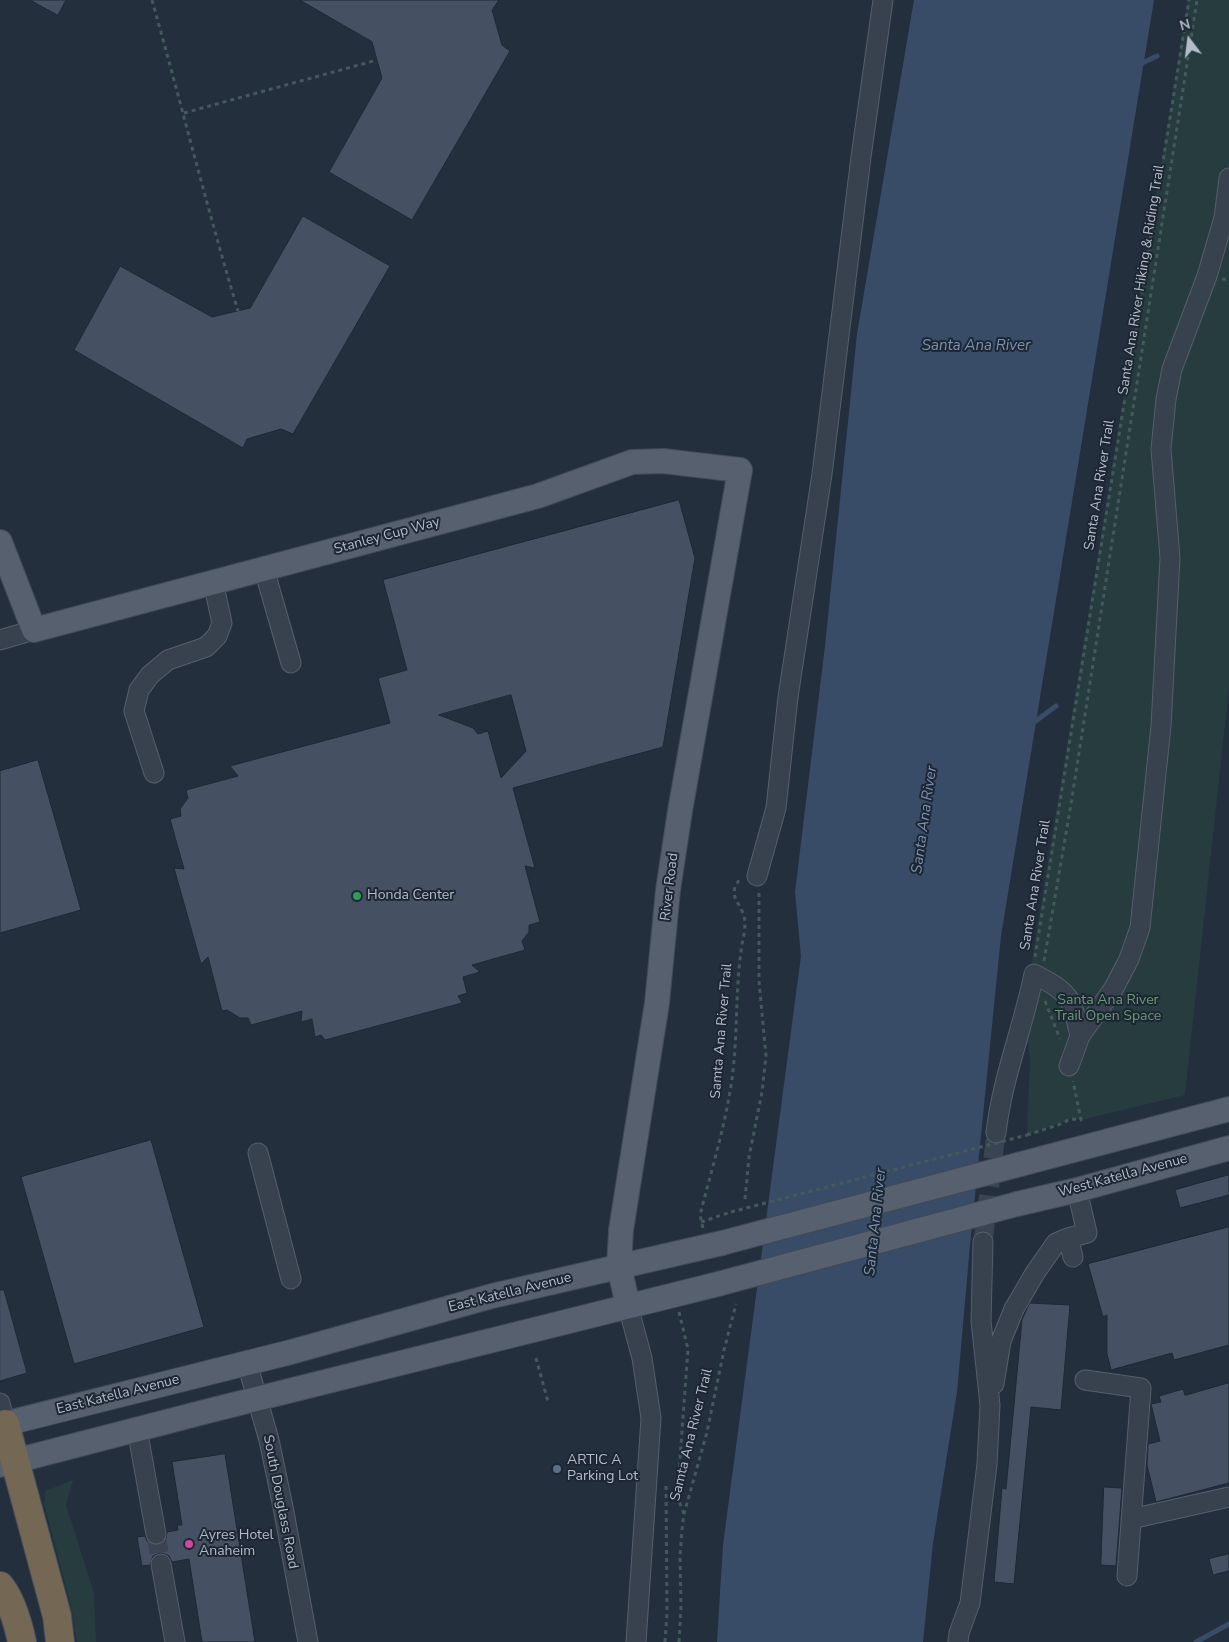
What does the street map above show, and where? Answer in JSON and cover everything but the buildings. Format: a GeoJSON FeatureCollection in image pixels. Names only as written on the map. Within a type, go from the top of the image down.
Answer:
{"type":"FeatureCollection","features":[{"type":"Feature","properties":{"kind":"highway"},"geometry":{"type":"LineString","coordinates":[[2,1417],[8,1463],[57,1616],[60,1642]]}},
{"type":"Feature","properties":{"kind":"highway"},"geometry":{"type":"LineString","coordinates":[[0,1586],[6,1593],[22,1642]]}},
{"type":"Feature","properties":{"kind":"main road","name":"Stanley Cup Way"},"geometry":{"type":"LineString","coordinates":[[34,630],[538,496],[632,462],[663,461],[740,470]]}},
{"type":"Feature","properties":{"kind":"main road","name":"River Road"},"geometry":{"type":"LineString","coordinates":[[628,1306],[619,1266],[621,1230],[657,1003],[668,890],[740,470]]}},
{"type":"Feature","properties":{"kind":"main road"},"geometry":{"type":"LineString","coordinates":[[0,542],[34,630]]}},
{"type":"Feature","properties":{"kind":"main road","name":"East Katella Avenue"},"geometry":{"type":"LineString","coordinates":[[2,1417],[247,1363],[492,1296],[722,1243],[1229,1108]]}},
{"type":"Feature","properties":{"kind":"main road","name":"West Katella Avenue"},"geometry":{"type":"LineString","coordinates":[[674,1295],[1016,1204],[1077,1190],[1229,1148]]}},
{"type":"Feature","properties":{"kind":"main road"},"geometry":{"type":"LineString","coordinates":[[8,1463],[257,1398],[674,1295]]}},
{"type":"Feature","properties":{"kind":"street"},"geometry":{"type":"LineString","coordinates":[[757,876],[776,808],[788,697],[822,474],[861,157],[883,0]]}},
{"type":"Feature","properties":{"kind":"street"},"geometry":{"type":"LineString","coordinates":[[1070,1066],[1080,1036],[1114,988],[1129,960],[1140,928],[1161,726],[1170,558],[1161,448],[1166,399],[1172,369],[1207,276],[1221,226],[1229,178]]}},
{"type":"Feature","properties":{"kind":"street"},"geometry":{"type":"LineString","coordinates":[[264,569],[292,663]]}},
{"type":"Feature","properties":{"kind":"street"},"geometry":{"type":"LineString","coordinates":[[154,773],[134,711],[139,690],[150,675],[168,660],[206,647],[217,636],[222,623],[213,582]]}},
{"type":"Feature","properties":{"kind":"street"},"geometry":{"type":"LineString","coordinates":[[0,640],[34,630]]}},
{"type":"Feature","properties":{"kind":"street"},"geometry":{"type":"LineString","coordinates":[[996,1134],[999,1108],[1029,1001],[1034,974],[1058,986],[1072,1003],[1080,1036]]}},
{"type":"Feature","properties":{"kind":"street"},"geometry":{"type":"LineString","coordinates":[[258,1153],[291,1279]]}},
{"type":"Feature","properties":{"kind":"street"},"geometry":{"type":"LineString","coordinates":[[958,1642],[959,1633],[970,1603],[987,1464],[990,1405],[1001,1342],[1014,1309],[1056,1243],[1087,1233],[1077,1190]]}},
{"type":"Feature","properties":{"kind":"street"},"geometry":{"type":"LineString","coordinates":[[1068,1238],[1073,1257]]}},
{"type":"Feature","properties":{"kind":"street"},"geometry":{"type":"LineString","coordinates":[[983,1242],[981,1321],[990,1405]]}},
{"type":"Feature","properties":{"kind":"street"},"geometry":{"type":"LineString","coordinates":[[628,1306],[642,1358],[651,1418],[636,1642]]}},
{"type":"Feature","properties":{"kind":"street","name":"South Douglass Road"},"geometry":{"type":"LineString","coordinates":[[247,1363],[269,1440],[308,1642]]}},
{"type":"Feature","properties":{"kind":"street"},"geometry":{"type":"LineString","coordinates":[[1085,1380],[1142,1388],[1127,1576]]}},
{"type":"Feature","properties":{"kind":"street"},"geometry":{"type":"LineString","coordinates":[[136,1429],[156,1534]]}},
{"type":"Feature","properties":{"kind":"street"},"geometry":{"type":"LineString","coordinates":[[1131,1520],[1229,1497]]}},
{"type":"Feature","properties":{"kind":"street"},"geometry":{"type":"LineString","coordinates":[[161,1564],[175,1642]]}},
{"type":"Feature","properties":{"kind":"path"},"geometry":{"type":"LineString","coordinates":[[152,0],[238,311]]}},
{"type":"Feature","properties":{"kind":"path","name":"Santa Ana River Trail"},"geometry":{"type":"LineString","coordinates":[[1034,974],[1189,0]]}},
{"type":"Feature","properties":{"kind":"path","name":"Santa Ana River Hiking & Riding Trail"},"geometry":{"type":"LineString","coordinates":[[1034,974],[1042,970],[1069,814],[1197,0]]}},
{"type":"Feature","properties":{"kind":"path"},"geometry":{"type":"LineString","coordinates":[[184,113],[376,60]]}},
{"type":"Feature","properties":{"kind":"path","name":"Samta Ana River Trail"},"geometry":{"type":"LineString","coordinates":[[757,876],[749,875],[739,880],[735,887],[734,897],[744,914],[745,927],[737,988],[733,1071],[724,1123],[700,1215],[701,1222],[731,1212],[1027,1135],[1071,1119],[1080,1120],[1070,1066],[1034,974]]}},
{"type":"Feature","properties":{"kind":"path"},"geometry":{"type":"LineString","coordinates":[[745,1199],[749,1157],[762,1092],[766,1056],[759,981],[758,918],[760,881],[757,876]]}},
{"type":"Feature","properties":{"kind":"path","name":"Samta Ana River Trail"},"geometry":{"type":"LineString","coordinates":[[674,1295],[688,1349],[679,1471],[680,1501],[684,1514]]}},
{"type":"Feature","properties":{"kind":"path","name":"Samta Ana River Trail"},"geometry":{"type":"LineString","coordinates":[[679,1642],[681,1607],[680,1557],[684,1514],[707,1432],[724,1350],[736,1304]]}},
{"type":"Feature","properties":{"kind":"path"},"geometry":{"type":"LineString","coordinates":[[536,1358],[548,1402]]}},
{"type":"Feature","properties":{"kind":"path"},"geometry":{"type":"LineString","coordinates":[[665,1642],[667,1613],[666,1479]]}},
{"type":"Feature","properties":{"kind":"green space","name":"Santa Ana River Trail Open Space"},"geometry":{"type":"Polygon","coordinates":[[[1188,0],[1229,0],[1229,687],[1185,1095],[1081,1120],[1071,1119],[1027,1135],[1030,1059],[1022,1005],[1030,973],[1188,0]]]}},
{"type":"Feature","properties":{"kind":"green space"},"geometry":{"type":"Polygon","coordinates":[[[73,1480],[66,1505],[94,1593],[96,1642],[77,1642],[71,1606],[44,1503],[45,1491],[73,1480]]]}},
{"type":"Feature","properties":{"kind":"water","name":"Santa Ana River"},"geometry":{"type":"Polygon","coordinates":[[[914,0],[1154,0],[1001,936],[957,1392],[933,1543],[923,1642],[717,1642],[723,1545],[801,956],[795,892],[825,646],[857,334],[914,0]]]}},
{"type":"Feature","properties":{"kind":"waterway"},"geometry":{"type":"LineString","coordinates":[[1138,65],[1157,56]]}},
{"type":"Feature","properties":{"kind":"waterway"},"geometry":{"type":"LineString","coordinates":[[1033,723],[1056,706]]}},
{"type":"Feature","properties":{"kind":"waterway"},"geometry":{"type":"LineString","coordinates":[[1196,1642],[1229,1624]]}},
{"type":"Feature","properties":{"kind":"tunnel"},"geometry":{"type":"LineString","coordinates":[[983,1242],[996,1133]]}},
{"type":"Feature","properties":{"kind":"tunnel"},"geometry":{"type":"LineString","coordinates":[[156,1534],[161,1564]]}},
{"type":"Feature","properties":{"kind":"place","name":"Honda Center"},"geometry":{"type":"Point","coordinates":[357,896]}},
{"type":"Feature","properties":{"kind":"place","name":"ARTIC A Parking Lot"},"geometry":{"type":"Point","coordinates":[557,1469]}},
{"type":"Feature","properties":{"kind":"place","name":"Ayres Hotel Anaheim"},"geometry":{"type":"Point","coordinates":[189,1544]}}]}
